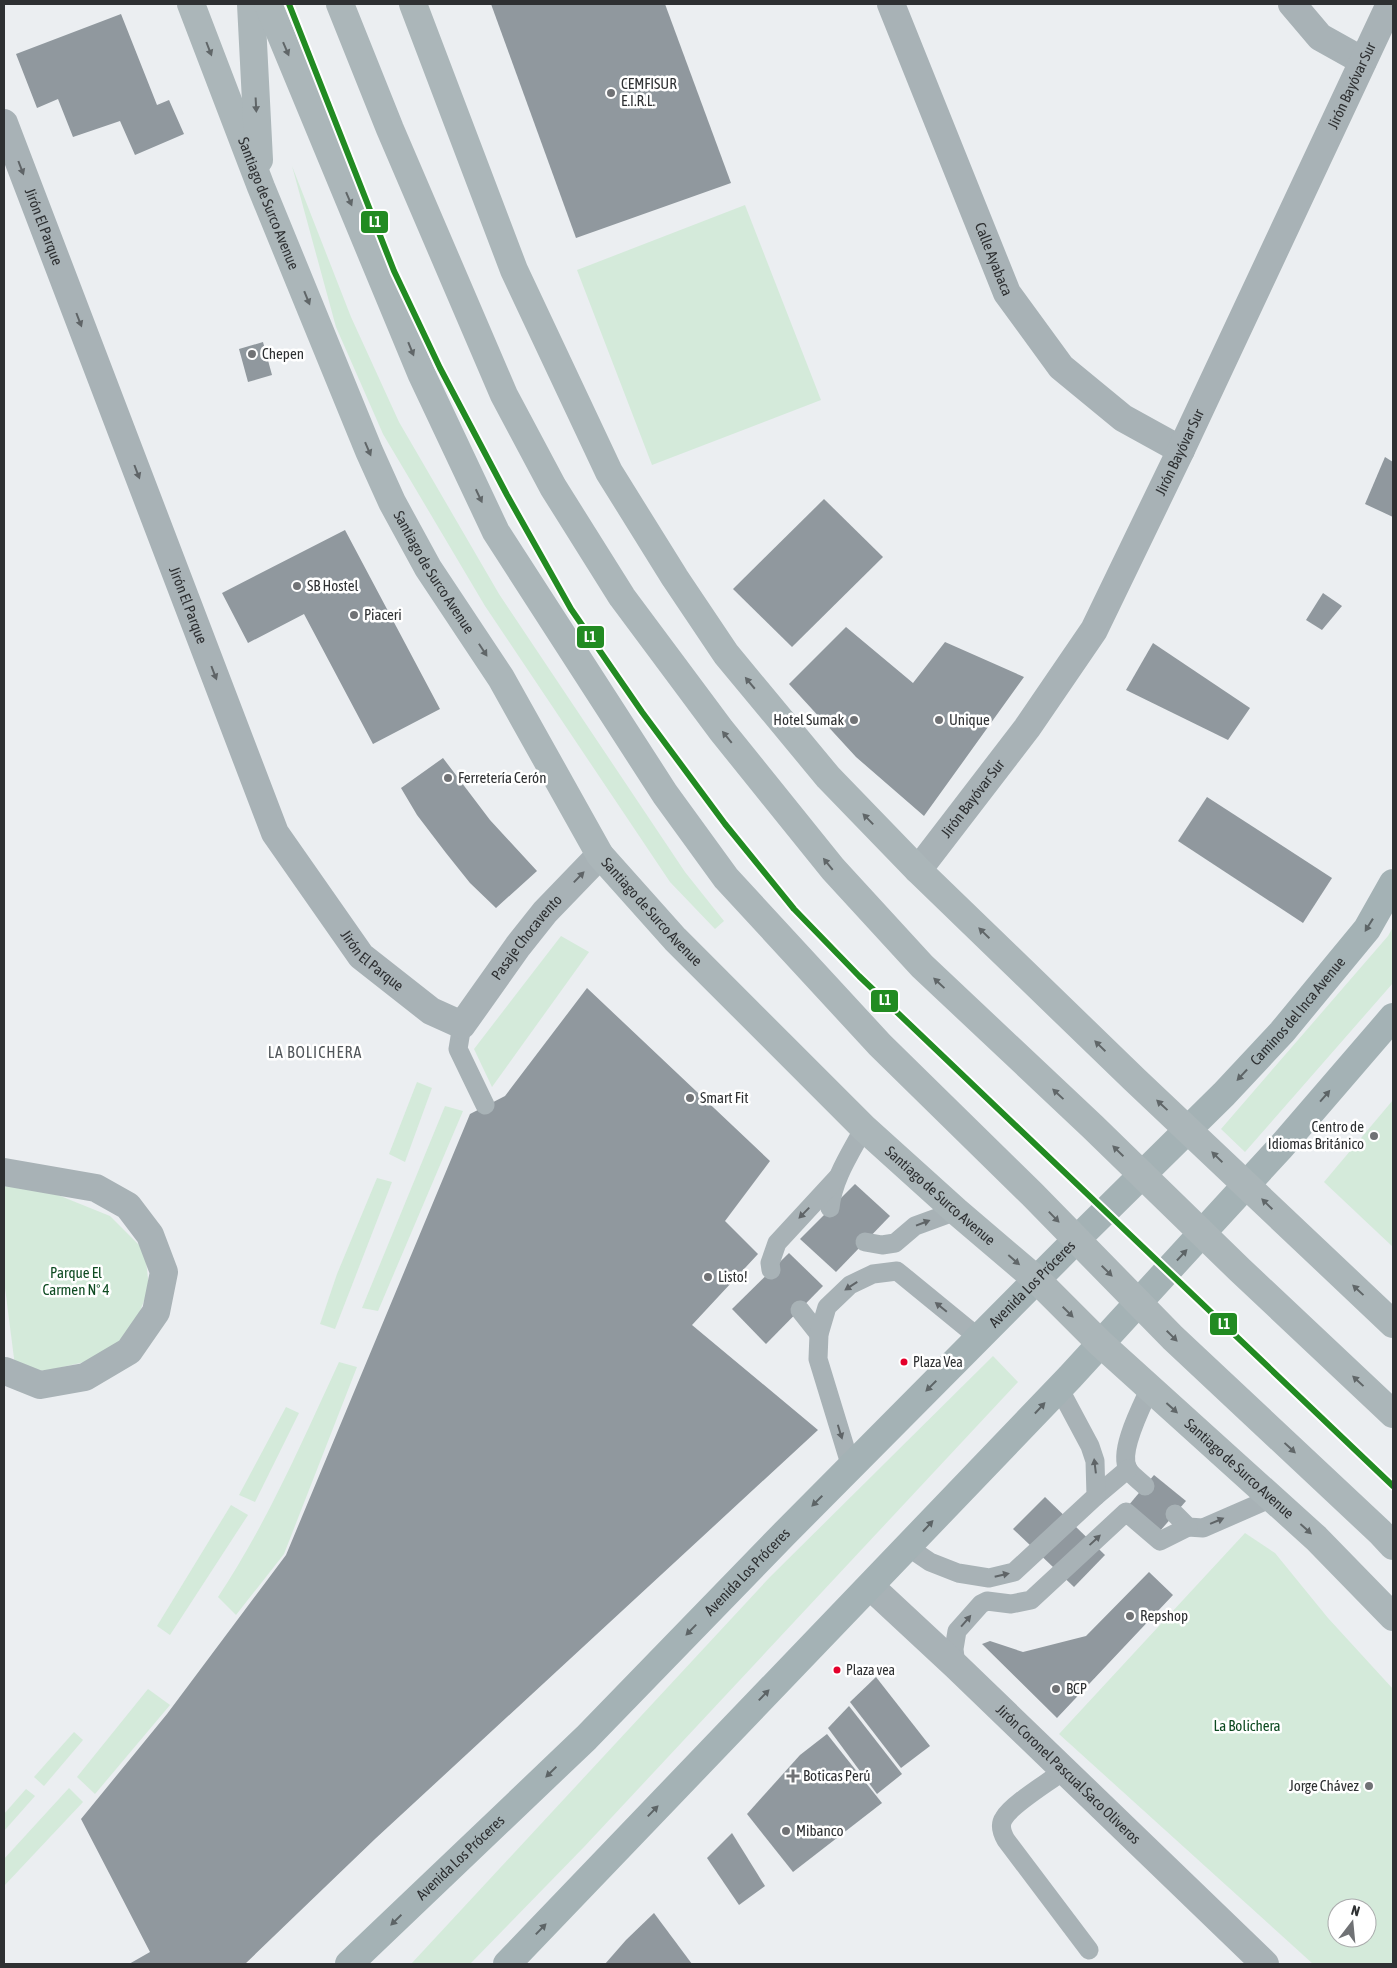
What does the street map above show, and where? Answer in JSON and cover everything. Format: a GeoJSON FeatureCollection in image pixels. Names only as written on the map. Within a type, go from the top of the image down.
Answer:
{"type":"FeatureCollection","features":[{"type":"Feature","properties":{"kind":"main road","name":"Santiago de Surco Avenue"},"geometry":{"type":"LineString","coordinates":[[191,4],[261,187],[369,451],[392,502],[428,568],[501,678],[600,855],[675,938],[864,1128],[956,1211],[1037,1280],[1100,1343],[1316,1538],[1393,1617]]}},
{"type":"Feature","properties":{"kind":"main road"},"geometry":{"type":"LineString","coordinates":[[251,4],[261,187]]}},
{"type":"Feature","properties":{"kind":"main road"},"geometry":{"type":"LineString","coordinates":[[268,4],[421,373],[496,532],[665,794],[726,878],[873,1038],[1173,1338],[1393,1546]]}},
{"type":"Feature","properties":{"kind":"main road"},"geometry":{"type":"LineString","coordinates":[[340,4],[390,130],[504,394],[553,487],[622,597],[721,730],[832,869],[922,966],[1393,1414]]}},
{"type":"Feature","properties":{"kind":"main road"},"geometry":{"type":"LineString","coordinates":[[413,4],[514,270],[609,472],[675,578],[726,654],[828,777],[918,870],[1393,1324]]}},
{"type":"Feature","properties":{"kind":"main road","name":"Caminos del Inca Avenue"},"geometry":{"type":"LineString","coordinates":[[1142,1174],[1224,1094],[1282,1032],[1367,929],[1393,882]]}},
{"type":"Feature","properties":{"kind":"main road"},"geometry":{"type":"LineString","coordinates":[[507,1964],[730,1730],[871,1587],[1059,1388],[1246,1185],[1393,1017]]}},
{"type":"Feature","properties":{"kind":"main road","name":"Avenida Los Próceres"},"geometry":{"type":"LineString","coordinates":[[349,1964],[586,1738],[851,1467],[1142,1174]]}},
{"type":"Feature","properties":{"kind":"street","name":"Calle Ayabaca"},"geometry":{"type":"LineString","coordinates":[[891,4],[1006,293],[1061,367],[1123,418],[1181,450]]}},
{"type":"Feature","properties":{"kind":"street"},"geometry":{"type":"LineString","coordinates":[[1292,4],[1320,37],[1363,61]]}},
{"type":"Feature","properties":{"kind":"street","name":"Jirón Bayóvar Sur"},"geometry":{"type":"LineString","coordinates":[[918,870],[1027,728],[1094,630],[1181,450],[1390,4]]}},
{"type":"Feature","properties":{"kind":"street","name":"Jirón El Parque"},"geometry":{"type":"LineString","coordinates":[[4,123],[275,833],[361,956],[431,1011],[462,1025]]}},
{"type":"Feature","properties":{"kind":"street","name":"Pasaje Chocavento"},"geometry":{"type":"LineString","coordinates":[[462,1025],[518,946],[545,912],[600,855]]}},
{"type":"Feature","properties":{"kind":"street"},"geometry":{"type":"LineString","coordinates":[[4,1172],[96,1188],[128,1206],[150,1235],[164,1272],[156,1312],[129,1351],[85,1377],[40,1385],[4,1371]]}},
{"type":"Feature","properties":{"kind":"street","name":"Jirón Coronel Pascual Saco Oliveros"},"geometry":{"type":"LineString","coordinates":[[871,1587],[956,1666],[1265,1964]]}},
{"type":"Feature","properties":{"kind":"lane"},"geometry":{"type":"LineString","coordinates":[[462,1025],[458,1049],[485,1105]]}},
{"type":"Feature","properties":{"kind":"lane"},"geometry":{"type":"LineString","coordinates":[[830,1208],[837,1178],[864,1128]]}},
{"type":"Feature","properties":{"kind":"lane"},"geometry":{"type":"LineString","coordinates":[[771,1270],[770,1263],[777,1243],[837,1178]]}},
{"type":"Feature","properties":{"kind":"lane"},"geometry":{"type":"LineString","coordinates":[[865,1242],[882,1245],[895,1243],[915,1226],[956,1211]]}},
{"type":"Feature","properties":{"kind":"lane"},"geometry":{"type":"LineString","coordinates":[[895,1243],[897,1271]]}},
{"type":"Feature","properties":{"kind":"lane"},"geometry":{"type":"LineString","coordinates":[[851,1467],[818,1359],[819,1334],[827,1307],[850,1285],[873,1274],[897,1271],[979,1338]]}},
{"type":"Feature","properties":{"kind":"lane"},"geometry":{"type":"LineString","coordinates":[[800,1310],[819,1334]]}},
{"type":"Feature","properties":{"kind":"lane"},"geometry":{"type":"LineString","coordinates":[[1059,1388],[1090,1446],[1095,1461],[1096,1496]]}},
{"type":"Feature","properties":{"kind":"lane"},"geometry":{"type":"LineString","coordinates":[[1145,1486],[1128,1469],[1126,1458],[1128,1441],[1150,1388]]}},
{"type":"Feature","properties":{"kind":"lane"},"geometry":{"type":"LineString","coordinates":[[908,1547],[930,1562],[958,1573],[989,1578],[1014,1572],[1128,1469]]}},
{"type":"Feature","properties":{"kind":"lane"},"geometry":{"type":"LineString","coordinates":[[958,1573],[987,1600],[1011,1604],[1031,1600],[1126,1512],[1160,1540],[1181,1520],[1194,1528],[1203,1528],[1272,1498]]}},
{"type":"Feature","properties":{"kind":"lane"},"geometry":{"type":"LineString","coordinates":[[956,1666],[954,1649],[957,1631],[981,1604],[987,1600]]}},
{"type":"Feature","properties":{"kind":"lane"},"geometry":{"type":"LineString","coordinates":[[1063,1771],[1022,1800],[1004,1817],[1001,1824],[1002,1832],[1006,1840],[1089,1950]]}},
{"type":"Feature","properties":{"kind":"green space"},"geometry":{"type":"Polygon","coordinates":[[[292,166],[351,317],[399,422],[499,594],[685,872],[724,921],[715,929],[670,882],[485,606],[383,434],[336,327],[292,166]]]}},
{"type":"Feature","properties":{"kind":"green space"},"geometry":{"type":"Polygon","coordinates":[[[745,205],[821,400],[652,465],[577,270],[745,205]]]}},
{"type":"Feature","properties":{"kind":"green space"},"geometry":{"type":"Polygon","coordinates":[[[1393,927],[1393,983],[1245,1152],[1221,1129],[1388,936],[1393,927]]]}},
{"type":"Feature","properties":{"kind":"green space"},"geometry":{"type":"Polygon","coordinates":[[[561,936],[589,952],[492,1087],[474,1049],[561,936]]]}},
{"type":"Feature","properties":{"kind":"green space"},"geometry":{"type":"Polygon","coordinates":[[[417,1082],[432,1088],[405,1162],[389,1154],[417,1082]]]}},
{"type":"Feature","properties":{"kind":"green space","name":"Centro de Idiomas Británico"},"geometry":{"type":"Polygon","coordinates":[[[1393,1100],[1393,1247],[1324,1182],[1393,1100]]]}},
{"type":"Feature","properties":{"kind":"green space"},"geometry":{"type":"Polygon","coordinates":[[[445,1106],[463,1111],[378,1311],[362,1308],[445,1106]]]}},
{"type":"Feature","properties":{"kind":"green space"},"geometry":{"type":"Polygon","coordinates":[[[377,1178],[392,1182],[335,1329],[320,1324],[337,1274],[377,1178]]]}},
{"type":"Feature","properties":{"kind":"green space","name":"Parque El Carmen N° 4"},"geometry":{"type":"Polygon","coordinates":[[[4,1184],[48,1191],[110,1216],[145,1251],[149,1288],[131,1334],[98,1359],[45,1371],[15,1366],[4,1280],[4,1184]]]}},
{"type":"Feature","properties":{"kind":"green space"},"geometry":{"type":"Polygon","coordinates":[[[993,1356],[1018,1382],[584,1847],[470,1964],[411,1964],[769,1578],[993,1356]]]}},
{"type":"Feature","properties":{"kind":"green space"},"geometry":{"type":"Polygon","coordinates":[[[339,1362],[357,1367],[284,1554],[236,1615],[218,1597],[268,1511],[339,1362]]]}},
{"type":"Feature","properties":{"kind":"green space"},"geometry":{"type":"Polygon","coordinates":[[[286,1407],[299,1413],[255,1502],[239,1495],[286,1407]]]}},
{"type":"Feature","properties":{"kind":"green space"},"geometry":{"type":"Polygon","coordinates":[[[231,1505],[248,1515],[170,1635],[157,1626],[231,1505]]]}},
{"type":"Feature","properties":{"kind":"green space","name":"La Bolichera"},"geometry":{"type":"Polygon","coordinates":[[[1245,1533],[1275,1553],[1328,1618],[1393,1689],[1393,1964],[1313,1964],[1059,1734],[1245,1533]]]}},
{"type":"Feature","properties":{"kind":"green space"},"geometry":{"type":"Polygon","coordinates":[[[148,1689],[170,1705],[95,1794],[77,1777],[148,1689]]]}},
{"type":"Feature","properties":{"kind":"green space"},"geometry":{"type":"Polygon","coordinates":[[[74,1732],[83,1740],[44,1786],[34,1777],[74,1732]]]}},
{"type":"Feature","properties":{"kind":"green space"},"geometry":{"type":"Polygon","coordinates":[[[69,1788],[83,1802],[4,1886],[4,1859],[69,1788]]]}},
{"type":"Feature","properties":{"kind":"green space"},"geometry":{"type":"Polygon","coordinates":[[[26,1789],[35,1796],[4,1831],[4,1814],[26,1789]]]}},
{"type":"Feature","properties":{"kind":"building","name":"CEMFISUR E.I.R.L."},"geometry":{"type":"Polygon","coordinates":[[[491,4],[665,4],[731,183],[576,238],[491,4]]]}},
{"type":"Feature","properties":{"kind":"building"},"geometry":{"type":"Polygon","coordinates":[[[121,14],[157,105],[169,100],[184,134],[135,155],[120,121],[73,137],[58,99],[37,108],[16,54],[121,14]]]}},
{"type":"Feature","properties":{"kind":"building"},"geometry":{"type":"Polygon","coordinates":[[[263,342],[272,375],[248,382],[239,349],[263,342]]]}},
{"type":"Feature","properties":{"kind":"building"},"geometry":{"type":"Polygon","coordinates":[[[1385,457],[1393,462],[1393,517],[1365,504],[1385,457]]]}},
{"type":"Feature","properties":{"kind":"building"},"geometry":{"type":"Polygon","coordinates":[[[824,499],[883,557],[792,647],[733,589],[824,499]]]}},
{"type":"Feature","properties":{"kind":"building"},"geometry":{"type":"Polygon","coordinates":[[[345,530],[440,709],[373,744],[304,614],[248,643],[222,593],[345,530]]]}},
{"type":"Feature","properties":{"kind":"building"},"geometry":{"type":"Polygon","coordinates":[[[1323,593],[1342,606],[1322,630],[1306,620],[1323,593]]]}},
{"type":"Feature","properties":{"kind":"building","name":"Unique"},"geometry":{"type":"Polygon","coordinates":[[[846,627],[913,683],[945,642],[1024,677],[924,816],[856,757],[789,684],[846,627]]]}},
{"type":"Feature","properties":{"kind":"building"},"geometry":{"type":"Polygon","coordinates":[[[1153,643],[1250,708],[1228,740],[1126,690],[1153,643]]]}},
{"type":"Feature","properties":{"kind":"building"},"geometry":{"type":"Polygon","coordinates":[[[443,758],[490,820],[537,871],[496,908],[470,883],[446,853],[417,815],[401,788],[443,758]]]}},
{"type":"Feature","properties":{"kind":"building"},"geometry":{"type":"Polygon","coordinates":[[[1207,797],[1332,878],[1303,923],[1178,841],[1207,797]]]}},
{"type":"Feature","properties":{"kind":"building"},"geometry":{"type":"Polygon","coordinates":[[[587,988],[770,1161],[725,1221],[758,1254],[692,1325],[818,1430],[375,1839],[245,1964],[129,1964],[150,1952],[81,1819],[167,1714],[286,1555],[470,1114],[505,1096],[587,988]]]}},
{"type":"Feature","properties":{"kind":"building"},"geometry":{"type":"Polygon","coordinates":[[[855,1184],[890,1216],[836,1272],[800,1239],[855,1184]]]}},
{"type":"Feature","properties":{"kind":"building"},"geometry":{"type":"Polygon","coordinates":[[[789,1253],[823,1286],[766,1344],[732,1309],[789,1253]]]}},
{"type":"Feature","properties":{"kind":"building"},"geometry":{"type":"Polygon","coordinates":[[[1154,1475],[1186,1501],[1160,1531],[1128,1506],[1154,1475]]]}},
{"type":"Feature","properties":{"kind":"building"},"geometry":{"type":"Polygon","coordinates":[[[1045,1497],[1105,1555],[1074,1587],[1013,1529],[1045,1497]]]}},
{"type":"Feature","properties":{"kind":"building","name":"BCP"},"geometry":{"type":"Polygon","coordinates":[[[1149,1572],[1173,1595],[1057,1718],[982,1644],[990,1641],[1023,1652],[1086,1636],[1149,1572]]]}},
{"type":"Feature","properties":{"kind":"building"},"geometry":{"type":"Polygon","coordinates":[[[876,1677],[930,1746],[901,1768],[850,1702],[876,1677]]]}},
{"type":"Feature","properties":{"kind":"building"},"geometry":{"type":"Polygon","coordinates":[[[849,1706],[902,1774],[877,1794],[828,1728],[849,1706]]]}},
{"type":"Feature","properties":{"kind":"building"},"geometry":{"type":"Polygon","coordinates":[[[827,1734],[882,1803],[793,1872],[747,1814],[800,1755],[827,1734]]]}},
{"type":"Feature","properties":{"kind":"building"},"geometry":{"type":"Polygon","coordinates":[[[732,1833],[765,1886],[739,1905],[707,1858],[732,1833]]]}},
{"type":"Feature","properties":{"kind":"building"},"geometry":{"type":"Polygon","coordinates":[[[654,1913],[692,1964],[605,1964],[626,1940],[654,1913]]]}},
{"type":"Feature","properties":{"kind":"transit line","name":"L1"},"geometry":{"type":"LineString","coordinates":[[289,4],[394,271],[440,368],[507,495],[571,609],[642,712],[725,824],[794,909],[859,976],[1393,1486]]}},
{"type":"Feature","properties":{"kind":"place","name":"CEMFISUR E.I.R.L."},"geometry":{"type":"Point","coordinates":[611,93]}},
{"type":"Feature","properties":{"kind":"place","name":"Chepen"},"geometry":{"type":"Point","coordinates":[252,354]}},
{"type":"Feature","properties":{"kind":"place","name":"SB Hostel"},"geometry":{"type":"Point","coordinates":[297,586]}},
{"type":"Feature","properties":{"kind":"place","name":"Piaceri"},"geometry":{"type":"Point","coordinates":[354,615]}},
{"type":"Feature","properties":{"kind":"place","name":"Hotel Sumak"},"geometry":{"type":"Point","coordinates":[854,720]}},
{"type":"Feature","properties":{"kind":"place","name":"Unique"},"geometry":{"type":"Point","coordinates":[939,720]}},
{"type":"Feature","properties":{"kind":"place","name":"Ferretería Cerón"},"geometry":{"type":"Point","coordinates":[448,778]}},
{"type":"Feature","properties":{"kind":"place","name":"Smart Fit"},"geometry":{"type":"Point","coordinates":[690,1098]}},
{"type":"Feature","properties":{"kind":"place","name":"Centro de Idiomas Británico"},"geometry":{"type":"Point","coordinates":[1374,1136]}},
{"type":"Feature","properties":{"kind":"place","name":"Listo!"},"geometry":{"type":"Point","coordinates":[708,1277]}},
{"type":"Feature","properties":{"kind":"place","name":"Plaza Vea"},"geometry":{"type":"Point","coordinates":[904,1362]}},
{"type":"Feature","properties":{"kind":"place","name":"Repshop"},"geometry":{"type":"Point","coordinates":[1130,1616]}},
{"type":"Feature","properties":{"kind":"place","name":"Plaza vea"},"geometry":{"type":"Point","coordinates":[837,1670]}},
{"type":"Feature","properties":{"kind":"place","name":"BCP"},"geometry":{"type":"Point","coordinates":[1056,1689]}},
{"type":"Feature","properties":{"kind":"place","name":"Boticas Perú"},"geometry":{"type":"Point","coordinates":[793,1776]}},
{"type":"Feature","properties":{"kind":"place","name":"Jorge Chávez"},"geometry":{"type":"Point","coordinates":[1369,1786]}},
{"type":"Feature","properties":{"kind":"place","name":"Mibanco"},"geometry":{"type":"Point","coordinates":[786,1831]}},
{"type":"Feature","properties":{"kind":"district","name":"LA BOLICHERA"},"geometry":{"type":"Point","coordinates":[315,1052]}}]}
